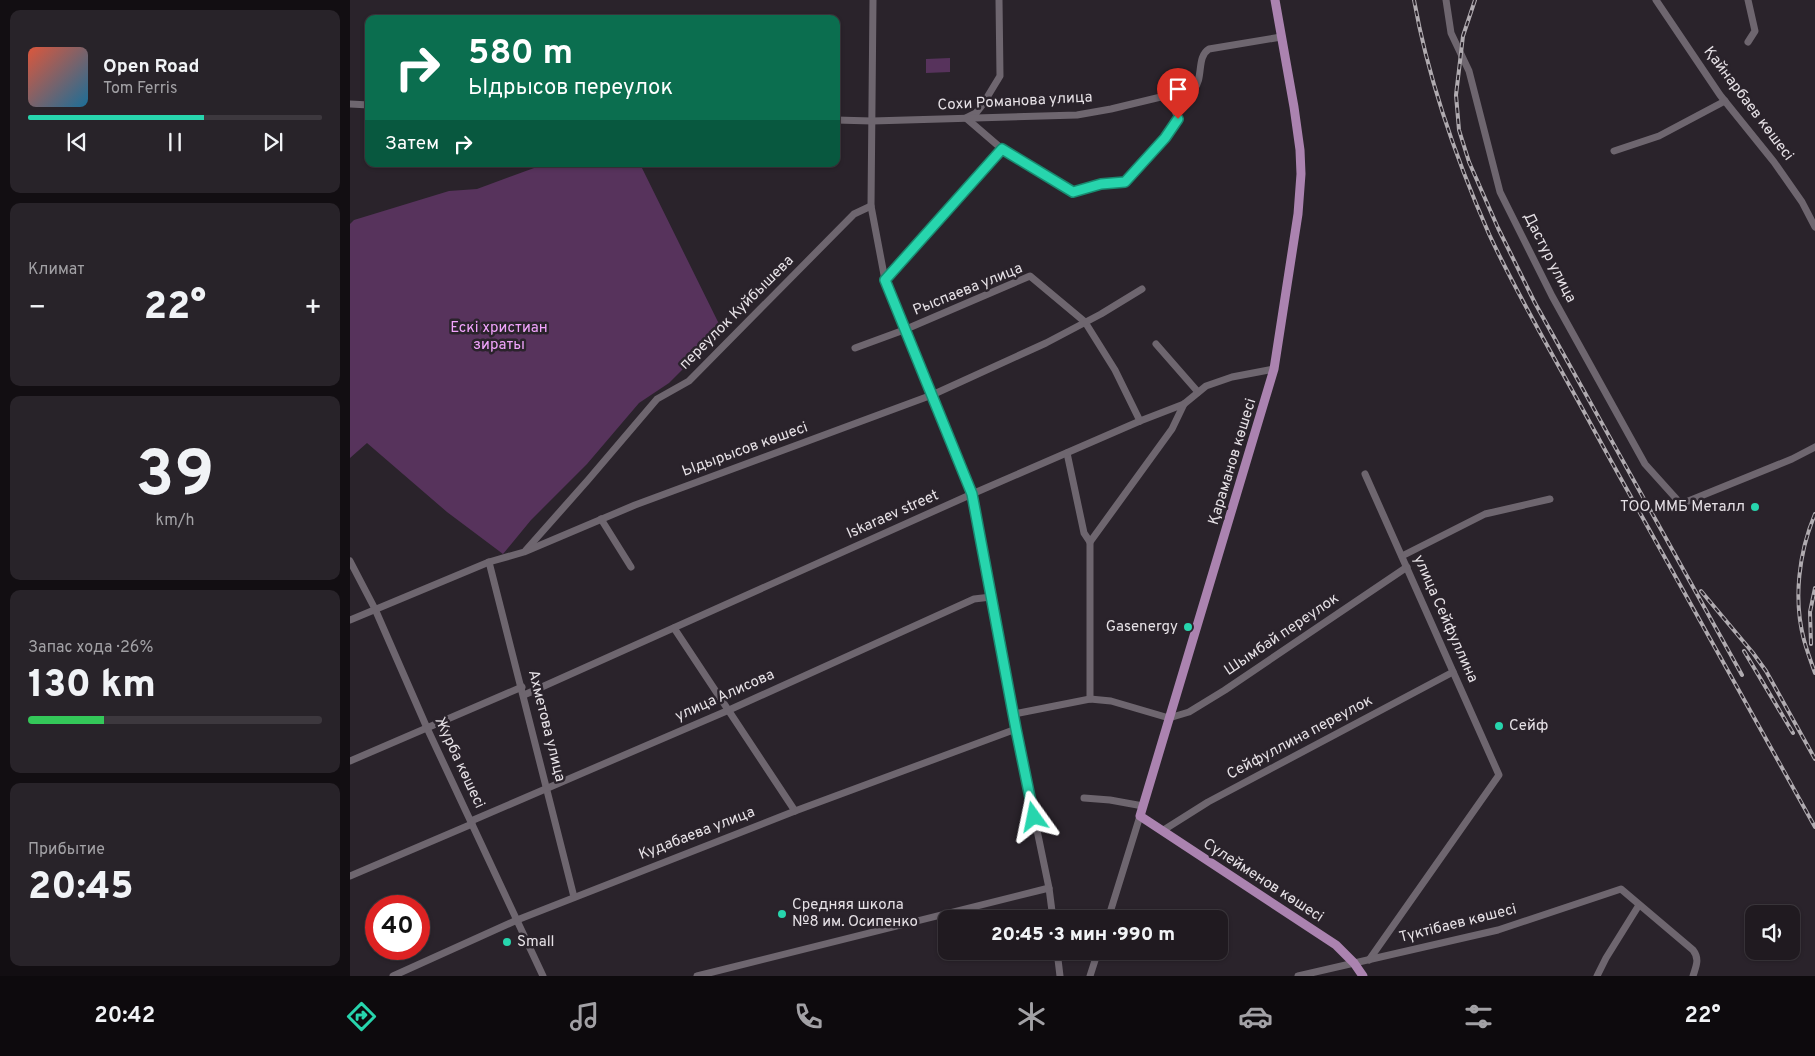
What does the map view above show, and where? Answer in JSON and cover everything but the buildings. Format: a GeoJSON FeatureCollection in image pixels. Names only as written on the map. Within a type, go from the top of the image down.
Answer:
{"type":"FeatureCollection","features":[{"type":"Feature","properties":{"kind":"main road","name":"Қараманов көшесі"},"geometry":{"type":"LineString","coordinates":[[1140,816],[1274,369],[1298,214],[1301,174],[1294,108],[1275,0]]}},
{"type":"Feature","properties":{"kind":"main road","name":"Сүлейменов көшесі"},"geometry":{"type":"LineString","coordinates":[[1140,816],[1336,945],[1354,963],[1363,976]]}},
{"type":"Feature","properties":{"kind":"street"},"geometry":{"type":"LineString","coordinates":[[873,0],[871,206],[885,280],[972,494],[1052,910]]}},
{"type":"Feature","properties":{"kind":"street"},"geometry":{"type":"LineString","coordinates":[[998,0],[1000,76],[976,113],[966,118],[1002,149],[1073,192],[1101,184],[1125,182],[1165,138],[1178,119],[1170,96]]}},
{"type":"Feature","properties":{"kind":"street","name":"Дастур улица"},"geometry":{"type":"LineString","coordinates":[[1446,0],[1451,33],[1469,71],[1500,192],[1552,296],[1645,464],[1681,504],[1792,459],[1815,447]]}},
{"type":"Feature","properties":{"kind":"street","name":"Қайнарбаев көшесі"},"geometry":{"type":"LineString","coordinates":[[1656,0],[1725,101],[1774,162],[1802,202],[1815,227]]}},
{"type":"Feature","properties":{"kind":"street"},"geometry":{"type":"LineString","coordinates":[[1748,0],[1756,31],[1748,42]]}},
{"type":"Feature","properties":{"kind":"street","name":"Сохи Романова улица"},"geometry":{"type":"LineString","coordinates":[[840,120],[872,121],[1077,115],[1103,111],[1170,96],[1196,88],[1204,54],[1209,49],[1281,37]]}},
{"type":"Feature","properties":{"kind":"street"},"geometry":{"type":"LineString","coordinates":[[1614,151],[1659,136],[1725,101]]}},
{"type":"Feature","properties":{"kind":"street"},"geometry":{"type":"LineString","coordinates":[[350,104],[365,105]]}},
{"type":"Feature","properties":{"kind":"street"},"geometry":{"type":"LineString","coordinates":[[885,280],[1002,149]]}},
{"type":"Feature","properties":{"kind":"street","name":"переулок Куйбышева"},"geometry":{"type":"LineString","coordinates":[[524,552],[657,399],[689,381],[854,214],[871,206]]}},
{"type":"Feature","properties":{"kind":"street","name":"Рыспаева улица"},"geometry":{"type":"LineString","coordinates":[[855,348],[904,330],[1030,276],[1085,322],[1115,370],[1140,421]]}},
{"type":"Feature","properties":{"kind":"street","name":"Ыдырысов көшесі"},"geometry":{"type":"LineString","coordinates":[[350,620],[489,562],[524,552],[644,501],[932,395],[1046,343],[1142,289]]}},
{"type":"Feature","properties":{"kind":"street"},"geometry":{"type":"LineString","coordinates":[[1156,344],[1198,392]]}},
{"type":"Feature","properties":{"kind":"street","name":"Iskaraev street"},"geometry":{"type":"LineString","coordinates":[[524,695],[972,494],[1140,421],[1184,404],[1206,386],[1232,377],[1274,369]]}},
{"type":"Feature","properties":{"kind":"street"},"geometry":{"type":"LineString","coordinates":[[1090,542],[1172,429],[1184,404]]}},
{"type":"Feature","properties":{"kind":"street"},"geometry":{"type":"LineString","coordinates":[[1067,453],[1084,533],[1090,542],[1090,699]]}},
{"type":"Feature","properties":{"kind":"street","name":"улица Сейфуллина"},"geometry":{"type":"LineString","coordinates":[[1365,474],[1499,775],[1369,960]]}},
{"type":"Feature","properties":{"kind":"street"},"geometry":{"type":"LineString","coordinates":[[1402,556],[1485,514],[1550,500]]}},
{"type":"Feature","properties":{"kind":"street"},"geometry":{"type":"LineString","coordinates":[[601,519],[632,567]]}},
{"type":"Feature","properties":{"kind":"street","name":"Журба көшесі"},"geometry":{"type":"LineString","coordinates":[[350,561],[375,609],[427,728],[543,976]]}},
{"type":"Feature","properties":{"kind":"street","name":"Ахметова улица"},"geometry":{"type":"LineString","coordinates":[[489,562],[574,897]]}},
{"type":"Feature","properties":{"kind":"street","name":"Шымбай переулок"},"geometry":{"type":"LineString","coordinates":[[1169,718],[1189,712],[1225,690],[1406,567]]}},
{"type":"Feature","properties":{"kind":"street","name":"улица Алисова"},"geometry":{"type":"LineString","coordinates":[[350,876],[729,710],[974,599],[991,597]]}},
{"type":"Feature","properties":{"kind":"street"},"geometry":{"type":"LineString","coordinates":[[674,628],[795,811]]}},
{"type":"Feature","properties":{"kind":"street","name":"Сейфуллина переулок"},"geometry":{"type":"LineString","coordinates":[[1162,831],[1208,802],[1453,672]]}},
{"type":"Feature","properties":{"kind":"street"},"geometry":{"type":"LineString","coordinates":[[350,761],[522,687]]}},
{"type":"Feature","properties":{"kind":"street"},"geometry":{"type":"LineString","coordinates":[[1014,714],[1090,699],[1112,701],[1169,718]]}},
{"type":"Feature","properties":{"kind":"street","name":"Кудабаева улица"},"geometry":{"type":"LineString","coordinates":[[393,976],[517,920],[574,897],[795,811],[1016,729]]}},
{"type":"Feature","properties":{"kind":"street"},"geometry":{"type":"LineString","coordinates":[[1084,798],[1110,800],[1143,806]]}},
{"type":"Feature","properties":{"kind":"street","name":"Қараманов көшесі"},"geometry":{"type":"LineString","coordinates":[[1111,910],[1140,816]]}},
{"type":"Feature","properties":{"kind":"street"},"geometry":{"type":"LineString","coordinates":[[697,976],[1048,888]]}},
{"type":"Feature","properties":{"kind":"street","name":"Түктібаев көшесі"},"geometry":{"type":"LineString","coordinates":[[1298,976],[1498,930],[1621,889],[1639,904]]}},
{"type":"Feature","properties":{"kind":"street"},"geometry":{"type":"LineString","coordinates":[[1597,976],[1639,904],[1697,955],[1698,960],[1693,976]]}},
{"type":"Feature","properties":{"kind":"street"},"geometry":{"type":"LineString","coordinates":[[1058,960],[1060,976]]}},
{"type":"Feature","properties":{"kind":"street"},"geometry":{"type":"LineString","coordinates":[[1090,976],[1095,960]]}},
{"type":"Feature","properties":{"kind":"green space"},"geometry":{"type":"Polygon","coordinates":[[[950,58],[950,72],[926,73],[926,59],[950,58]]]}},
{"type":"Feature","properties":{"kind":"green space","name":"Ескі христиан зираты"},"geometry":{"type":"Polygon","coordinates":[[[537,167],[641,167],[722,330],[669,383],[639,403],[587,464],[531,520],[503,554],[447,512],[367,443],[350,458],[350,224],[354,220],[449,191],[477,189],[537,167]]]}},
{"type":"Feature","properties":{"kind":"railway"},"geometry":{"type":"LineString","coordinates":[[1414,0],[1427,59],[1445,119],[1477,206],[1501,259],[1540,333],[1815,827]]}},
{"type":"Feature","properties":{"kind":"railway"},"geometry":{"type":"LineString","coordinates":[[1475,0],[1463,36],[1456,95],[1459,130],[1469,162],[1498,228],[1535,303],[1742,675]]}},
{"type":"Feature","properties":{"kind":"railway"},"geometry":{"type":"LineString","coordinates":[[1815,514],[1805,544],[1798,592],[1805,644],[1815,673]]}},
{"type":"Feature","properties":{"kind":"railway"},"geometry":{"type":"LineString","coordinates":[[1811,644],[1810,612],[1815,588]]}},
{"type":"Feature","properties":{"kind":"railway"},"geometry":{"type":"LineString","coordinates":[[1701,591],[1766,671],[1815,759]]}},
{"type":"Feature","properties":{"kind":"railway"},"geometry":{"type":"LineString","coordinates":[[1744,651],[1793,733]]}},
{"type":"Feature","properties":{"kind":"place","name":"ТОО ММБ Металл"},"geometry":{"type":"Point","coordinates":[1755,507]}},
{"type":"Feature","properties":{"kind":"place","name":"Gasenergy"},"geometry":{"type":"Point","coordinates":[1188,627]}},
{"type":"Feature","properties":{"kind":"place","name":"Сейф"},"geometry":{"type":"Point","coordinates":[1499,726]}},
{"type":"Feature","properties":{"kind":"place","name":"Средняя школа №8 им. Осипенко"},"geometry":{"type":"Point","coordinates":[782,914]}},
{"type":"Feature","properties":{"kind":"place","name":"Small"},"geometry":{"type":"Point","coordinates":[507,942]}},
{"type":"Feature","properties":{"kind":"route"},"geometry":{"type":"LineString","coordinates":[[1034,817],[972,494],[885,280],[1002,149],[1073,192],[1101,184],[1125,182],[1165,138],[1178,119]]}}]}
